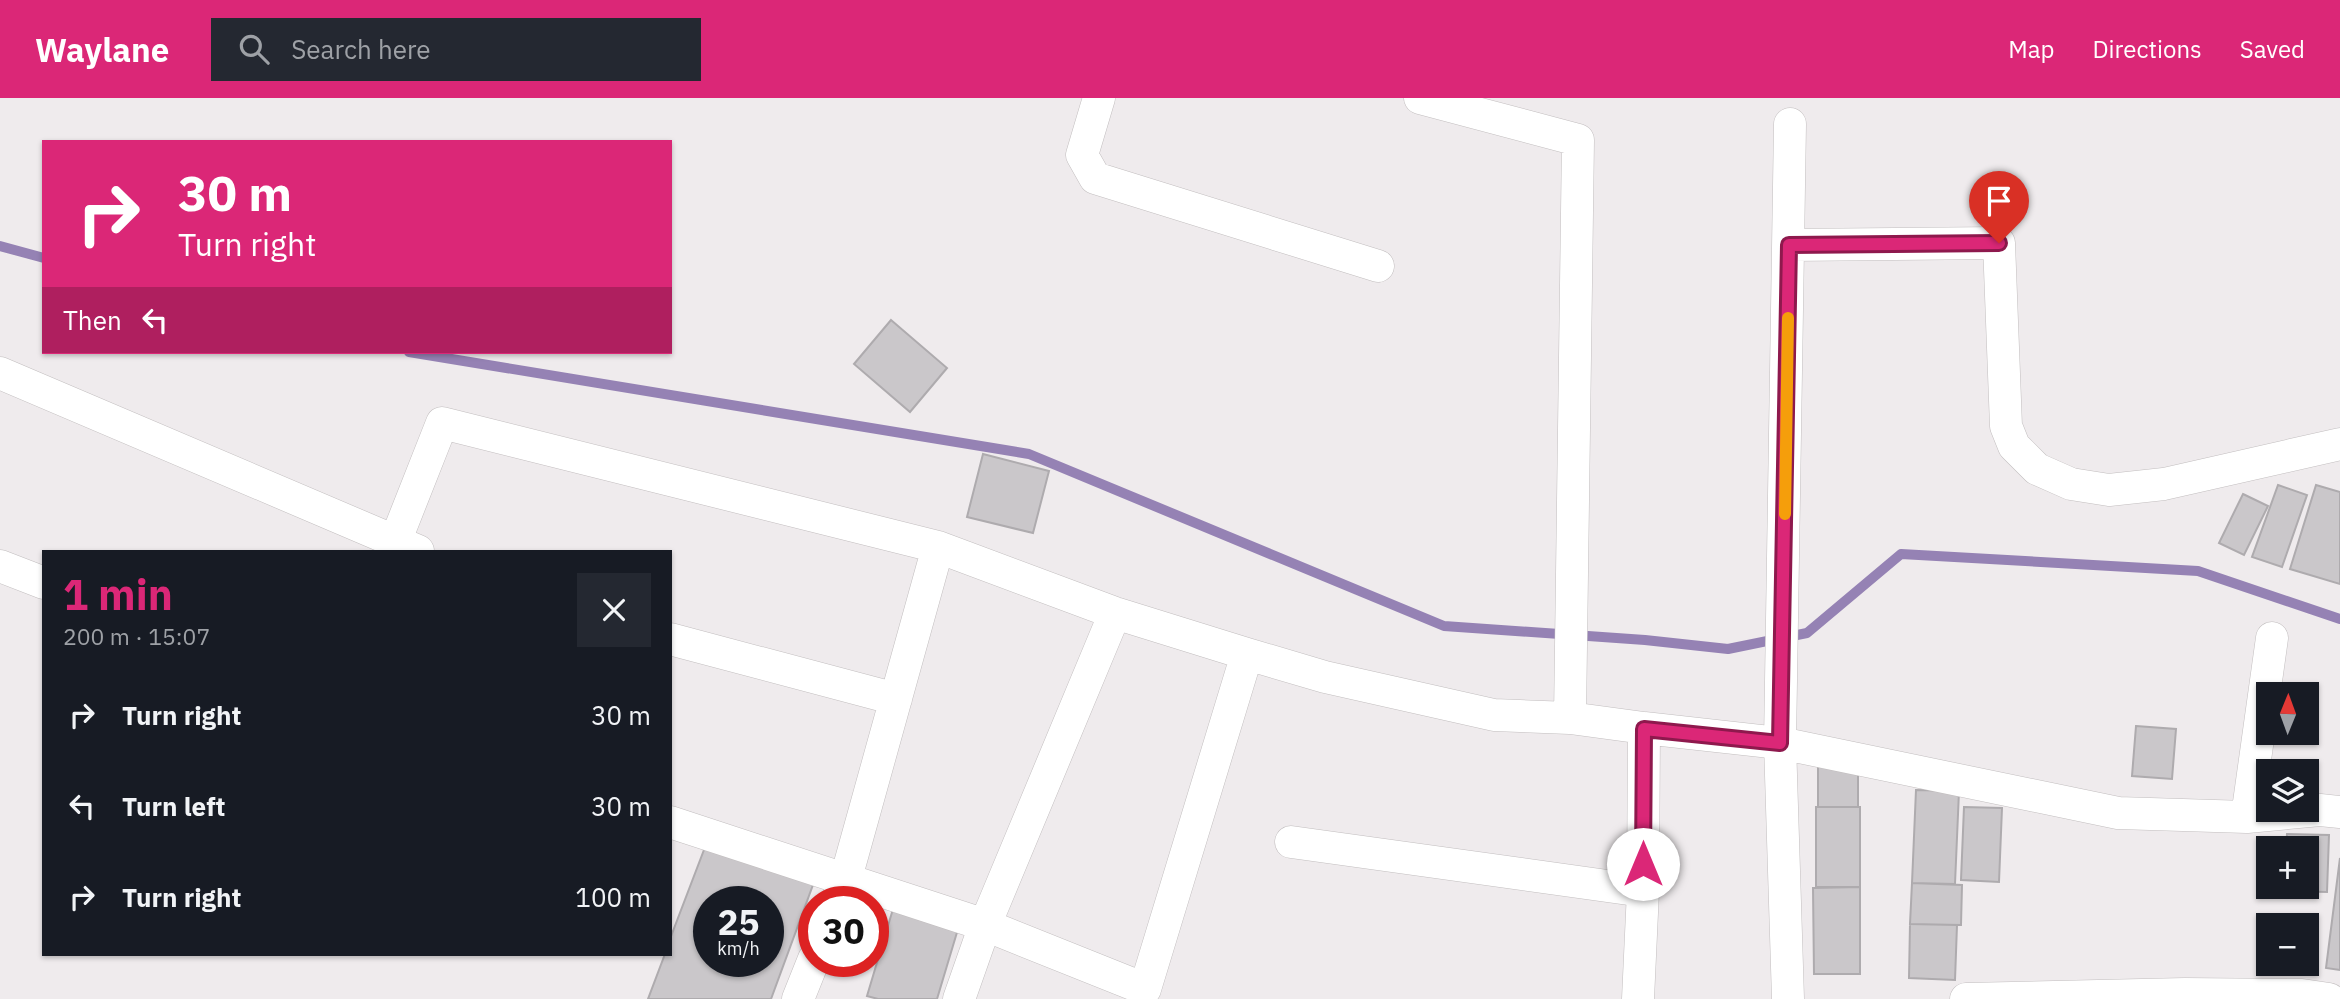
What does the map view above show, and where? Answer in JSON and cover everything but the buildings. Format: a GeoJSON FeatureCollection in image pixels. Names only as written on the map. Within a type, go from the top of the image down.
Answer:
{"type":"FeatureCollection","features":[{"type":"Feature","properties":{"kind":"street"},"geometry":{"type":"LineString","coordinates":[[1099,98],[1082,155],[1095,178],[1378,266]]}},
{"type":"Feature","properties":{"kind":"street"},"geometry":{"type":"LineString","coordinates":[[1420,98],[1578,140],[1570,718]]}},
{"type":"Feature","properties":{"kind":"street"},"geometry":{"type":"LineString","coordinates":[[1788,999],[1780,743],[1790,124]]}},
{"type":"Feature","properties":{"kind":"street"},"geometry":{"type":"LineString","coordinates":[[1789,245],[1999,243],[2006,426],[2014,446],[2037,469],[2071,484],[2109,490],[2164,484],[2340,444]]}},
{"type":"Feature","properties":{"kind":"street"},"geometry":{"type":"LineString","coordinates":[[0,373],[407,547],[442,423],[938,547],[1115,613],[1247,654],[1325,677],[1494,715],[1570,718],[1644,729],[1780,743],[2118,813],[2247,817],[2320,810],[2340,812]]}},
{"type":"Feature","properties":{"kind":"street"},"geometry":{"type":"LineString","coordinates":[[842,886],[938,547]]}},
{"type":"Feature","properties":{"kind":"street"},"geometry":{"type":"LineString","coordinates":[[0,566],[42,582]]}},
{"type":"Feature","properties":{"kind":"street"},"geometry":{"type":"LineString","coordinates":[[958,999],[985,925],[1115,613]]}},
{"type":"Feature","properties":{"kind":"street"},"geometry":{"type":"LineString","coordinates":[[2247,817],[2272,638]]}},
{"type":"Feature","properties":{"kind":"street"},"geometry":{"type":"LineString","coordinates":[[672,640],[896,699]]}},
{"type":"Feature","properties":{"kind":"street"},"geometry":{"type":"LineString","coordinates":[[889,902],[985,925],[1156,994],[1247,654]]}},
{"type":"Feature","properties":{"kind":"street"},"geometry":{"type":"LineString","coordinates":[[1638,999],[1643,891],[1644,729]]}},
{"type":"Feature","properties":{"kind":"street"},"geometry":{"type":"LineString","coordinates":[[672,823],[831,886]]}},
{"type":"Feature","properties":{"kind":"street"},"geometry":{"type":"LineString","coordinates":[[1291,842],[1643,891]]}},
{"type":"Feature","properties":{"kind":"street"},"geometry":{"type":"LineString","coordinates":[[798,999],[807,977]]}},
{"type":"Feature","properties":{"kind":"street"},"geometry":{"type":"LineString","coordinates":[[1966,999],[2301,995],[2329,999]]}},
{"type":"Feature","properties":{"kind":"waterway"},"geometry":{"type":"LineString","coordinates":[[0,246],[42,257]]}},
{"type":"Feature","properties":{"kind":"waterway"},"geometry":{"type":"LineString","coordinates":[[421,354],[1029,454],[1444,626],[1645,640],[1728,649],[1807,633],[1901,554],[2198,571],[2340,619]]}},
{"type":"Feature","properties":{"kind":"slow traffic"},"geometry":{"type":"LineString","coordinates":[[1785,514],[1788,318]]}},
{"type":"Feature","properties":{"kind":"route"},"geometry":{"type":"LineString","coordinates":[[1643,864],[1644,729],[1780,743],[1789,245],[1999,243]]}}]}
